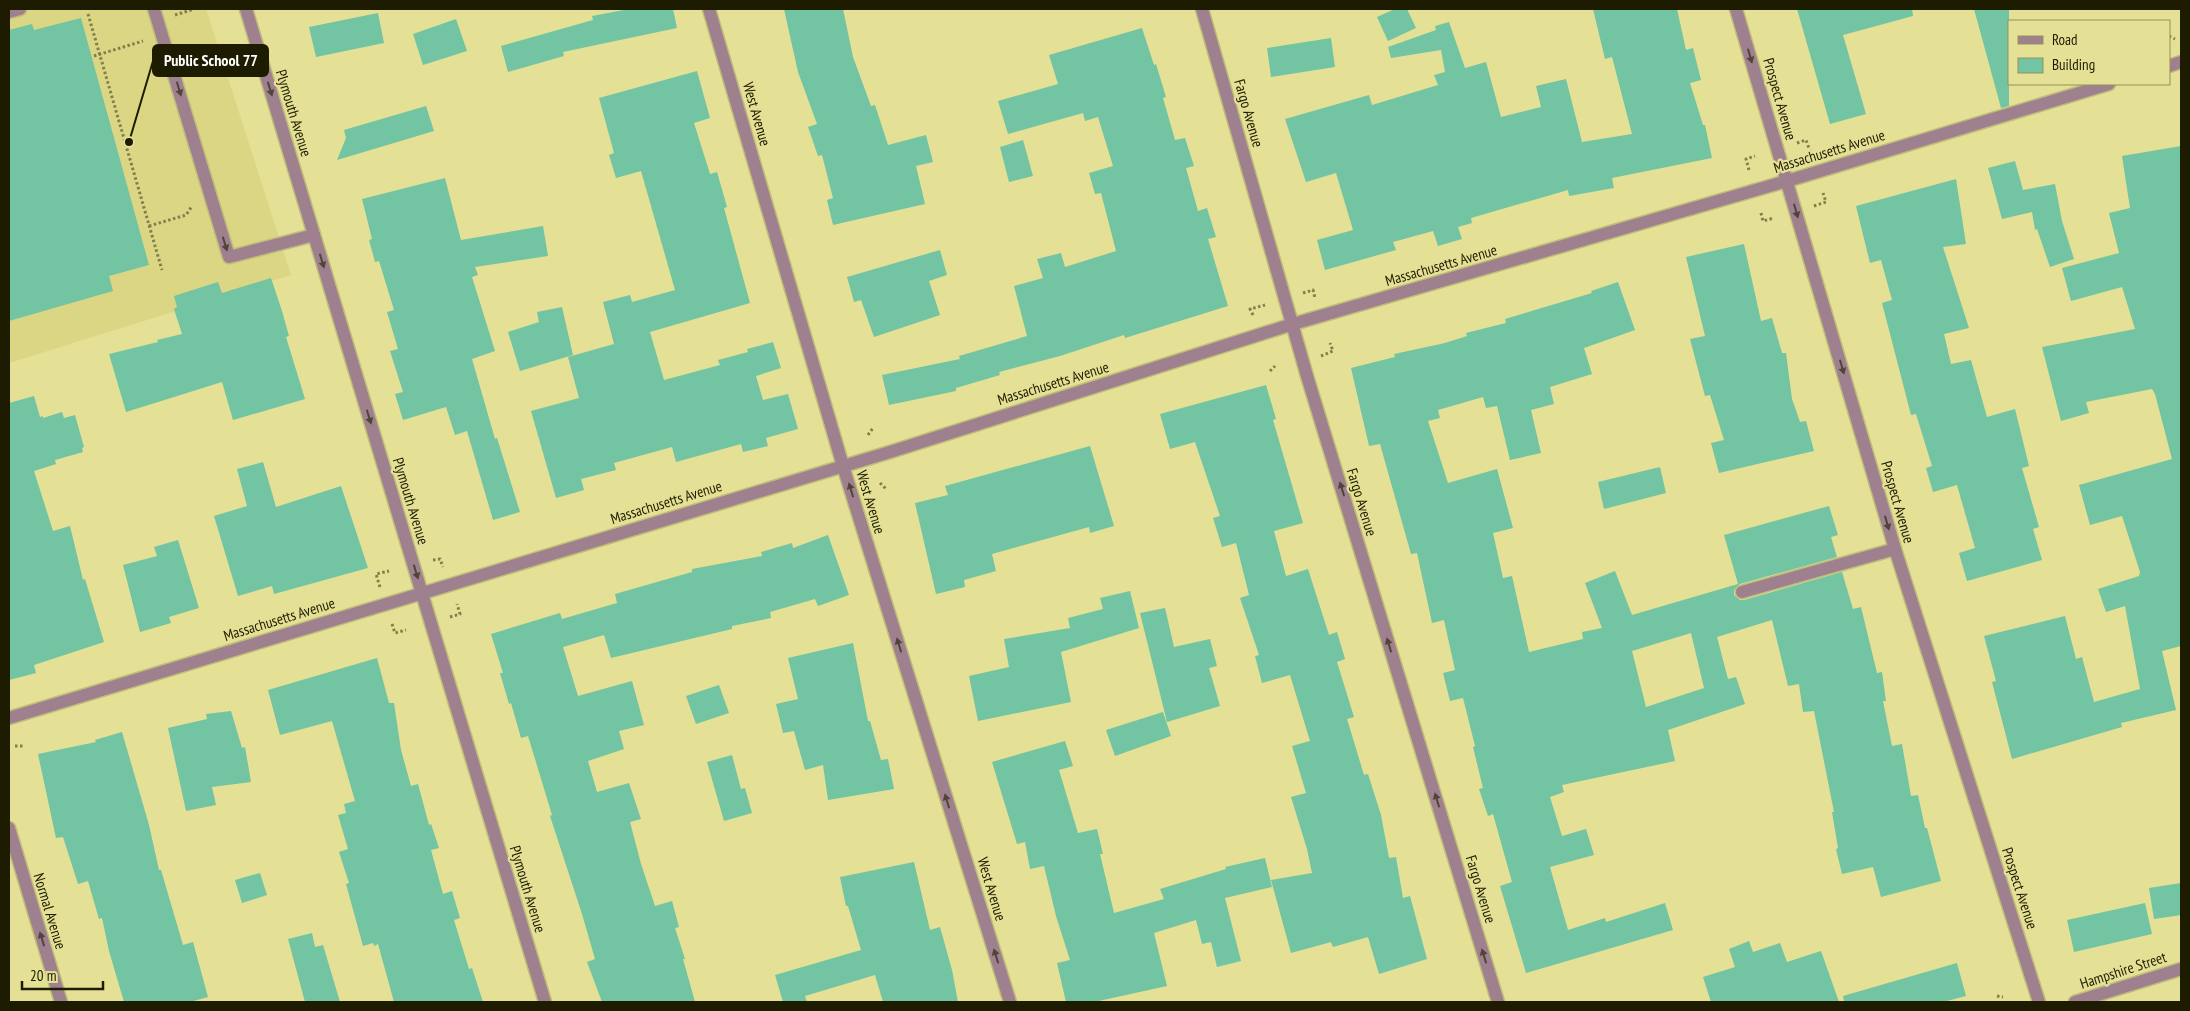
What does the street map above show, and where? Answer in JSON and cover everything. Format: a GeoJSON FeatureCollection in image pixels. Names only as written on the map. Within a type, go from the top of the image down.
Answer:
{"type":"FeatureCollection","features":[{"type":"Feature","properties":{"kind":"street"},"geometry":{"type":"LineString","coordinates":[[9,12],[20,9]]}},
{"type":"Feature","properties":{"kind":"street"},"geometry":{"type":"LineString","coordinates":[[154,9],[229,257],[314,235]]}},
{"type":"Feature","properties":{"kind":"street","name":"Plymouth Avenue"},"geometry":{"type":"LineString","coordinates":[[246,9],[545,1002]]}},
{"type":"Feature","properties":{"kind":"street","name":"West Avenue"},"geometry":{"type":"LineString","coordinates":[[709,9],[843,466],[1010,1002]]}},
{"type":"Feature","properties":{"kind":"street","name":"Fargo Avenue"},"geometry":{"type":"LineString","coordinates":[[1202,9],[1307,376],[1498,1002]]}},
{"type":"Feature","properties":{"kind":"street","name":"Prospect Avenue"},"geometry":{"type":"LineString","coordinates":[[1736,9],[1895,549],[2039,1002]]}},
{"type":"Feature","properties":{"kind":"street","name":"Massachusetts Avenue"},"geometry":{"type":"LineString","coordinates":[[9,718],[843,466],[1293,324],[1787,181],[2106,85]]}},
{"type":"Feature","properties":{"kind":"street"},"geometry":{"type":"LineString","coordinates":[[1742,592],[1895,549]]}},
{"type":"Feature","properties":{"kind":"street","name":"Normal Avenue"},"geometry":{"type":"LineString","coordinates":[[9,828],[61,1002]]}},
{"type":"Feature","properties":{"kind":"street","name":"Hampshire Street"},"geometry":{"type":"LineString","coordinates":[[2075,1002],[2181,969]]}},
{"type":"Feature","properties":{"kind":"path"},"geometry":{"type":"LineString","coordinates":[[170,16],[194,9]]}},
{"type":"Feature","properties":{"kind":"path"},"geometry":{"type":"LineString","coordinates":[[88,14],[162,270]]}},
{"type":"Feature","properties":{"kind":"path"},"geometry":{"type":"LineString","coordinates":[[2170,36],[2175,38]]}},
{"type":"Feature","properties":{"kind":"path"},"geometry":{"type":"LineString","coordinates":[[94,56],[152,38]]}},
{"type":"Feature","properties":{"kind":"path"},"geometry":{"type":"LineString","coordinates":[[1793,145],[1806,140],[1811,154]]}},
{"type":"Feature","properties":{"kind":"path"},"geometry":{"type":"LineString","coordinates":[[1750,171],[1746,159],[1755,156]]}},
{"type":"Feature","properties":{"kind":"path"},"geometry":{"type":"LineString","coordinates":[[1813,206],[1826,202],[1823,193]]}},
{"type":"Feature","properties":{"kind":"path"},"geometry":{"type":"LineString","coordinates":[[1761,213],[1764,221],[1774,218]]}},
{"type":"Feature","properties":{"kind":"path"},"geometry":{"type":"LineString","coordinates":[[149,226],[186,215]]}},
{"type":"Feature","properties":{"kind":"path"},"geometry":{"type":"LineString","coordinates":[[1303,293],[1313,290]]}},
{"type":"Feature","properties":{"kind":"path"},"geometry":{"type":"LineString","coordinates":[[1250,309],[1265,304]]}},
{"type":"Feature","properties":{"kind":"path"},"geometry":{"type":"LineString","coordinates":[[1318,357],[1333,350],[1330,342]]}},
{"type":"Feature","properties":{"kind":"path"},"geometry":{"type":"LineString","coordinates":[[1270,371],[1276,366]]}},
{"type":"Feature","properties":{"kind":"path"},"geometry":{"type":"LineString","coordinates":[[868,435],[873,428]]}},
{"type":"Feature","properties":{"kind":"path"},"geometry":{"type":"LineString","coordinates":[[880,483],[886,489]]}},
{"type":"Feature","properties":{"kind":"path"},"geometry":{"type":"LineString","coordinates":[[440,559],[443,568]]}},
{"type":"Feature","properties":{"kind":"path"},"geometry":{"type":"LineString","coordinates":[[381,589],[376,574],[389,571]]}},
{"type":"Feature","properties":{"kind":"path"},"geometry":{"type":"LineString","coordinates":[[449,617],[460,614],[457,603]]}},
{"type":"Feature","properties":{"kind":"path"},"geometry":{"type":"LineString","coordinates":[[392,624],[395,634],[406,630]]}},
{"type":"Feature","properties":{"kind":"path"},"geometry":{"type":"LineString","coordinates":[[15,746],[25,746]]}},
{"type":"Feature","properties":{"kind":"path"},"geometry":{"type":"LineString","coordinates":[[1997,996],[2003,997]]}},
{"type":"Feature","properties":{"kind":"shaded area"},"geometry":{"type":"Polygon","coordinates":[[[9,9],[206,9],[291,275],[9,363],[9,9]]]}},
{"type":"Feature","properties":{"kind":"building"},"geometry":{"type":"Polygon","coordinates":[[[629,9],[673,9],[677,28],[563,52],[564,56],[508,72],[501,46],[593,20],[592,16],[629,9]]]}},
{"type":"Feature","properties":{"kind":"building"},"geometry":{"type":"Polygon","coordinates":[[[784,9],[843,9],[853,57],[871,106],[875,105],[888,145],[926,135],[933,162],[916,166],[925,204],[833,225],[827,200],[833,198],[822,155],[818,156],[808,127],[817,124],[798,72],[784,9]]]}},
{"type":"Feature","properties":{"kind":"building"},"geometry":{"type":"Polygon","coordinates":[[[1395,9],[1407,9],[1416,28],[1388,41],[1377,17],[1395,9]]]}},
{"type":"Feature","properties":{"kind":"building"},"geometry":{"type":"Polygon","coordinates":[[[1593,9],[1677,9],[1686,50],[1693,48],[1701,80],[1690,83],[1703,125],[1705,125],[1712,158],[1612,178],[1614,188],[1569,196],[1568,190],[1471,218],[1472,223],[1458,227],[1462,239],[1438,246],[1433,231],[1393,242],[1396,250],[1325,270],[1317,240],[1353,230],[1336,173],[1306,182],[1285,119],[1369,95],[1372,105],[1438,85],[1434,75],[1445,72],[1441,50],[1391,58],[1388,47],[1436,30],[1435,26],[1449,22],[1465,68],[1486,62],[1501,117],[1541,107],[1536,86],[1566,79],[1582,142],[1632,134],[1612,57],[1605,59],[1593,9]]]}},
{"type":"Feature","properties":{"kind":"building"},"geometry":{"type":"Polygon","coordinates":[[[1797,9],[1912,9],[1913,16],[1843,35],[1866,114],[1830,124],[1797,9]]]}},
{"type":"Feature","properties":{"kind":"building"},"geometry":{"type":"Polygon","coordinates":[[[1974,9],[2009,9],[2009,106],[2001,108],[1974,9]]]}},
{"type":"Feature","properties":{"kind":"building"},"geometry":{"type":"Polygon","coordinates":[[[378,13],[384,43],[316,57],[309,27],[378,13]]]}},
{"type":"Feature","properties":{"kind":"building"},"geometry":{"type":"Polygon","coordinates":[[[81,18],[149,265],[109,276],[113,291],[9,321],[9,30],[32,24],[34,30],[81,18]]]}},
{"type":"Feature","properties":{"kind":"building"},"geometry":{"type":"Polygon","coordinates":[[[456,19],[467,51],[423,65],[413,34],[456,19]]]}},
{"type":"Feature","properties":{"kind":"building"},"geometry":{"type":"Polygon","coordinates":[[[1142,28],[1166,97],[1163,98],[1175,140],[1185,138],[1194,166],[1186,168],[1198,211],[1207,208],[1216,237],[1208,239],[1228,306],[1125,338],[1124,335],[1060,356],[999,372],[1000,375],[956,388],[956,391],[889,405],[882,375],[960,359],[959,356],[1027,336],[1014,286],[1043,278],[1037,259],[1061,253],[1065,267],[1116,251],[1101,193],[1095,194],[1089,173],[1113,166],[1098,117],[1085,121],[1083,113],[1008,134],[998,101],[1058,84],[1049,55],[1142,28]]]}},
{"type":"Feature","properties":{"kind":"building"},"geometry":{"type":"Polygon","coordinates":[[[1331,38],[1335,67],[1271,77],[1267,48],[1331,38]]]}},
{"type":"Feature","properties":{"kind":"building"},"geometry":{"type":"Polygon","coordinates":[[[697,71],[710,118],[694,123],[710,174],[717,172],[727,207],[724,208],[750,303],[650,332],[664,380],[720,365],[718,360],[748,352],[747,349],[773,342],[781,368],[756,376],[763,400],[788,394],[798,429],[766,438],[768,446],[743,452],[741,444],[676,462],[672,447],[614,463],[616,470],[581,479],[584,490],[556,498],[531,411],[579,398],[568,357],[614,344],[603,302],[630,295],[632,302],[675,290],[641,171],[616,178],[609,155],[614,153],[599,98],[697,71]]]}},
{"type":"Feature","properties":{"kind":"building"},"geometry":{"type":"Polygon","coordinates":[[[426,106],[434,131],[337,160],[346,138],[344,130],[426,106]]]}},
{"type":"Feature","properties":{"kind":"building"},"geometry":{"type":"Polygon","coordinates":[[[1023,140],[1033,176],[1009,182],[1000,147],[1023,140]]]}},
{"type":"Feature","properties":{"kind":"building"},"geometry":{"type":"Polygon","coordinates":[[[2181,146],[2181,646],[2162,651],[2176,710],[2121,723],[2122,727],[2012,759],[1992,682],[1996,681],[1984,636],[2065,616],[2076,659],[2082,657],[2094,702],[2140,689],[2125,606],[2106,612],[2098,589],[2139,576],[2140,572],[2122,516],[2090,525],[2079,485],[2172,459],[2155,394],[2152,389],[2086,402],[2089,413],[2061,421],[2042,347],[2135,329],[2122,287],[2071,301],[2062,268],[2119,253],[2109,213],[2130,208],[2122,156],[2181,146]]]}},
{"type":"Feature","properties":{"kind":"building"},"geometry":{"type":"Polygon","coordinates":[[[2015,161],[2023,190],[2055,184],[2062,221],[2074,259],[2050,267],[2037,229],[2035,230],[2032,212],[2002,219],[1988,168],[2015,161]]]}},
{"type":"Feature","properties":{"kind":"building"},"geometry":{"type":"Polygon","coordinates":[[[445,178],[461,240],[543,226],[548,256],[475,267],[478,275],[472,277],[495,351],[472,359],[495,439],[497,438],[520,512],[493,520],[467,431],[455,435],[446,407],[403,420],[395,394],[403,392],[390,351],[398,349],[387,312],[394,310],[379,261],[375,262],[369,240],[372,239],[362,199],[445,178]]]}},
{"type":"Feature","properties":{"kind":"building"},"geometry":{"type":"Polygon","coordinates":[[[1956,179],[1966,244],[1943,247],[1969,328],[1944,334],[1951,364],[1971,360],[1987,417],[2015,409],[2029,466],[2022,468],[2039,527],[2033,529],[2042,560],[1967,581],[1959,553],[1975,548],[1957,485],[1933,492],[1926,468],[1932,466],[1916,414],[1911,415],[1882,303],[1892,300],[1881,260],[1870,263],[1856,206],[1956,179]]]}},
{"type":"Feature","properties":{"kind":"building"},"geometry":{"type":"Polygon","coordinates":[[[1744,244],[1761,321],[1772,318],[1782,353],[1786,353],[1792,399],[1800,422],[1806,421],[1814,451],[1719,473],[1711,443],[1724,440],[1710,395],[1705,396],[1690,339],[1705,336],[1686,257],[1744,244]]]}},
{"type":"Feature","properties":{"kind":"building"},"geometry":{"type":"Polygon","coordinates":[[[940,250],[947,275],[929,281],[940,315],[874,337],[861,300],[854,302],[847,277],[940,250]]]}},
{"type":"Feature","properties":{"kind":"building"},"geometry":{"type":"Polygon","coordinates":[[[271,278],[282,311],[289,336],[286,337],[305,399],[233,420],[222,382],[126,412],[109,354],[182,334],[174,309],[177,307],[174,296],[218,282],[222,293],[271,278]]]}},
{"type":"Feature","properties":{"kind":"building"},"geometry":{"type":"Polygon","coordinates":[[[1618,282],[1635,330],[1584,348],[1592,374],[1550,387],[1554,404],[1531,410],[1541,453],[1510,460],[1497,406],[1486,408],[1483,397],[1438,410],[1440,418],[1428,421],[1448,483],[1497,469],[1513,528],[1493,533],[1503,578],[1512,576],[1529,652],[1583,639],[1582,632],[1602,628],[1585,583],[1615,571],[1632,615],[1738,584],[1724,535],[1829,506],[1838,535],[1831,537],[1837,557],[1740,584],[1734,590],[1734,595],[1740,600],[1744,600],[1842,572],[1853,609],[1861,607],[1877,673],[1882,672],[1886,701],[1883,701],[1892,746],[1902,744],[1911,796],[1918,795],[1925,828],[1927,828],[1941,881],[1881,897],[1873,867],[1842,874],[1836,849],[1838,848],[1832,812],[1834,812],[1814,711],[1803,712],[1799,684],[1788,686],[1772,620],[1717,637],[1728,679],[1736,677],[1745,704],[1668,730],[1675,761],[1562,785],[1564,792],[1550,797],[1562,836],[1586,829],[1594,855],[1550,867],[1568,930],[1605,918],[1606,922],[1665,903],[1673,930],[1526,973],[1500,886],[1512,882],[1493,814],[1488,816],[1479,789],[1483,788],[1463,698],[1450,701],[1443,673],[1455,670],[1444,620],[1432,623],[1417,553],[1411,554],[1380,444],[1369,446],[1351,368],[1395,357],[1394,354],[1445,343],[1467,336],[1466,333],[1506,323],[1505,319],[1592,293],[1591,291],[1618,282]],[[1691,633],[1632,651],[1646,707],[1704,688],[1691,633]]]}},
{"type":"Feature","properties":{"kind":"building"},"geometry":{"type":"Polygon","coordinates":[[[562,307],[573,355],[520,371],[508,332],[539,322],[537,312],[562,307]]]}},
{"type":"Feature","properties":{"kind":"building"},"geometry":{"type":"Polygon","coordinates":[[[1266,385],[1276,419],[1273,420],[1303,523],[1274,531],[1286,576],[1308,569],[1329,635],[1337,632],[1345,659],[1337,662],[1354,717],[1347,719],[1364,775],[1368,774],[1381,815],[1389,858],[1396,857],[1403,898],[1410,896],[1427,959],[1379,974],[1368,937],[1333,947],[1331,942],[1291,953],[1271,880],[1312,873],[1307,849],[1291,797],[1306,793],[1292,746],[1310,741],[1290,675],[1262,683],[1255,656],[1259,655],[1240,598],[1249,595],[1236,543],[1222,547],[1213,518],[1220,516],[1195,442],[1170,449],[1160,414],[1266,385]]]}},
{"type":"Feature","properties":{"kind":"building"},"geometry":{"type":"Polygon","coordinates":[[[34,396],[40,417],[43,416],[43,418],[62,412],[64,418],[75,415],[84,447],[82,448],[83,452],[55,460],[56,464],[34,471],[53,531],[70,526],[83,580],[85,579],[104,642],[34,665],[36,673],[9,680],[9,403],[34,396]]]}},
{"type":"Feature","properties":{"kind":"building"},"geometry":{"type":"Polygon","coordinates":[[[1090,446],[1114,526],[1090,533],[1089,527],[992,554],[996,571],[964,580],[965,587],[936,594],[915,503],[948,495],[945,486],[1090,446]]]}},
{"type":"Feature","properties":{"kind":"building"},"geometry":{"type":"Polygon","coordinates":[[[263,462],[276,507],[341,486],[368,568],[274,594],[272,586],[238,596],[214,516],[247,506],[237,469],[263,462]]]}},
{"type":"Feature","properties":{"kind":"building"},"geometry":{"type":"Polygon","coordinates":[[[1660,467],[1666,493],[1604,509],[1598,482],[1660,467]]]}},
{"type":"Feature","properties":{"kind":"building"},"geometry":{"type":"Polygon","coordinates":[[[828,535],[849,595],[818,606],[815,599],[770,612],[771,618],[732,626],[732,629],[611,658],[604,635],[563,647],[578,696],[632,681],[644,725],[619,731],[624,749],[588,761],[597,792],[629,783],[641,819],[630,822],[641,864],[655,906],[672,901],[679,927],[675,928],[685,959],[683,959],[695,1002],[602,1002],[587,962],[595,959],[582,914],[550,816],[552,815],[528,736],[521,738],[511,703],[509,704],[500,673],[503,673],[491,634],[560,613],[562,619],[617,603],[615,594],[692,572],[692,569],[762,556],[761,552],[792,543],[793,548],[828,535]]]}},
{"type":"Feature","properties":{"kind":"building"},"geometry":{"type":"Polygon","coordinates":[[[178,540],[199,608],[169,617],[171,623],[140,632],[123,565],[157,556],[154,547],[178,540]]]}},
{"type":"Feature","properties":{"kind":"building"},"geometry":{"type":"Polygon","coordinates":[[[1130,591],[1139,628],[1061,652],[1071,702],[978,721],[969,676],[1009,667],[1004,639],[1070,628],[1068,618],[1103,609],[1100,598],[1130,591]]]}},
{"type":"Feature","properties":{"kind":"building"},"geometry":{"type":"Polygon","coordinates":[[[1165,608],[1174,647],[1210,639],[1217,666],[1209,668],[1220,706],[1167,722],[1140,613],[1165,608]]]}},
{"type":"Feature","properties":{"kind":"building"},"geometry":{"type":"Polygon","coordinates":[[[853,643],[868,721],[870,721],[881,760],[888,759],[894,789],[828,800],[823,765],[805,770],[794,731],[783,733],[776,704],[798,699],[788,658],[853,643]]]}},
{"type":"Feature","properties":{"kind":"building"},"geometry":{"type":"Polygon","coordinates":[[[377,658],[389,703],[394,703],[401,750],[411,786],[418,784],[429,825],[431,824],[439,848],[431,850],[443,894],[452,891],[460,918],[454,920],[469,969],[472,968],[483,1002],[394,1002],[378,944],[374,946],[373,943],[363,946],[346,884],[349,883],[339,852],[348,849],[338,815],[346,813],[344,804],[355,801],[332,721],[280,735],[268,690],[377,658]]]}},
{"type":"Feature","properties":{"kind":"building"},"geometry":{"type":"Polygon","coordinates":[[[719,685],[729,713],[696,724],[686,696],[719,685]]]}},
{"type":"Feature","properties":{"kind":"building"},"geometry":{"type":"Polygon","coordinates":[[[231,711],[242,748],[245,747],[251,782],[212,787],[216,805],[186,811],[168,728],[207,719],[206,714],[231,711]]]}},
{"type":"Feature","properties":{"kind":"building"},"geometry":{"type":"Polygon","coordinates":[[[1163,712],[1171,736],[1115,756],[1106,730],[1163,712]]]}},
{"type":"Feature","properties":{"kind":"building"},"geometry":{"type":"Polygon","coordinates":[[[122,732],[149,825],[159,870],[161,870],[183,945],[193,942],[208,997],[190,1002],[124,1002],[109,951],[102,918],[99,919],[88,881],[78,884],[63,837],[56,838],[38,754],[96,742],[95,740],[122,732]]]}},
{"type":"Feature","properties":{"kind":"building"},"geometry":{"type":"Polygon","coordinates":[[[1065,741],[1073,766],[1059,770],[1078,833],[1097,829],[1103,854],[1100,854],[1114,913],[1164,899],[1160,889],[1226,869],[1225,867],[1265,858],[1272,887],[1225,898],[1241,961],[1217,967],[1211,942],[1202,944],[1196,920],[1154,933],[1167,986],[1094,1002],[1066,1002],[1057,963],[1070,960],[1056,916],[1044,866],[1030,869],[1025,842],[1017,844],[992,762],[1065,741]]]}},
{"type":"Feature","properties":{"kind":"building"},"geometry":{"type":"Polygon","coordinates":[[[732,755],[741,789],[745,788],[752,813],[724,821],[707,762],[732,755]]]}},
{"type":"Feature","properties":{"kind":"building"},"geometry":{"type":"Polygon","coordinates":[[[914,862],[930,930],[940,927],[952,970],[958,1002],[883,1002],[875,975],[805,996],[807,1002],[783,1002],[775,975],[861,950],[848,906],[846,906],[840,877],[914,862]]]}},
{"type":"Feature","properties":{"kind":"building"},"geometry":{"type":"Polygon","coordinates":[[[260,873],[267,895],[242,903],[235,880],[260,873]]]}},
{"type":"Feature","properties":{"kind":"building"},"geometry":{"type":"Polygon","coordinates":[[[2181,883],[2181,915],[2154,919],[2149,888],[2181,883]]]}},
{"type":"Feature","properties":{"kind":"building"},"geometry":{"type":"Polygon","coordinates":[[[2145,903],[2152,934],[2074,952],[2067,920],[2145,903]]]}},
{"type":"Feature","properties":{"kind":"building"},"geometry":{"type":"Polygon","coordinates":[[[312,933],[315,947],[323,945],[340,1002],[305,1002],[288,939],[312,933]]]}},
{"type":"Feature","properties":{"kind":"building"},"geometry":{"type":"Polygon","coordinates":[[[1749,941],[1753,952],[1780,943],[1787,962],[1821,951],[1839,1002],[1711,1002],[1703,977],[1735,967],[1729,949],[1749,941]]]}},
{"type":"Feature","properties":{"kind":"building"},"geometry":{"type":"Polygon","coordinates":[[[1957,963],[1966,996],[1943,1002],[1844,1002],[1843,996],[1957,963]]]}},
{"type":"Feature","properties":{"kind":"place","name":"Public School 77"},"geometry":{"type":"Point","coordinates":[129,142]}}]}
